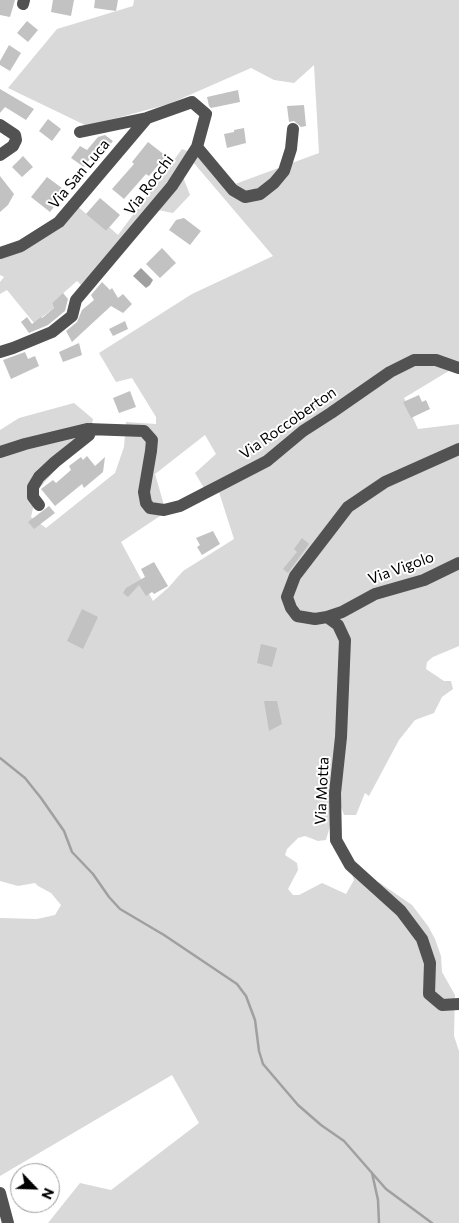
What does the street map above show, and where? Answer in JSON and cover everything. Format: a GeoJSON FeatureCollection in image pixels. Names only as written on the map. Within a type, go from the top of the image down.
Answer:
{"type":"FeatureCollection","features":[{"type":"Feature","properties":{"kind":"street","name":"Via Rocchi"},"geometry":{"type":"LineString","coordinates":[[2,347],[52,332],[72,316],[76,300],[172,186],[197,147],[206,114],[192,102],[147,118],[80,132]]}},
{"type":"Feature","properties":{"kind":"street","name":"Via San Luca"},"geometry":{"type":"LineString","coordinates":[[0,253],[21,246],[59,222],[147,118]]}},
{"type":"Feature","properties":{"kind":"street"},"geometry":{"type":"LineString","coordinates":[[0,125],[15,135],[16,140],[13,146],[0,155]]}},
{"type":"Feature","properties":{"kind":"street"},"geometry":{"type":"LineString","coordinates":[[197,147],[233,190],[246,197],[260,194],[274,183],[284,171],[291,149],[293,129]]}},
{"type":"Feature","properties":{"kind":"street","name":"Via Roccoberton"},"geometry":{"type":"LineString","coordinates":[[0,452],[25,444],[91,429],[144,431],[152,440],[152,451],[144,492],[146,503],[150,508],[164,510],[180,506],[267,461],[303,430],[398,368],[414,360],[436,360],[459,368]]}},
{"type":"Feature","properties":{"kind":"street"},"geometry":{"type":"LineString","coordinates":[[39,505],[33,497],[33,487],[39,477],[89,435],[91,429]]}},
{"type":"Feature","properties":{"kind":"street"},"geometry":{"type":"LineString","coordinates":[[327,617],[315,619],[297,616],[291,608],[287,596],[295,576],[348,506],[385,482],[459,449]]}},
{"type":"Feature","properties":{"kind":"street","name":"Via Vigolo"},"geometry":{"type":"LineString","coordinates":[[327,617],[375,594],[424,580],[459,563]]}},
{"type":"Feature","properties":{"kind":"street","name":"Via Motta"},"geometry":{"type":"LineString","coordinates":[[327,617],[338,625],[345,640],[341,737],[335,793],[336,840],[350,865],[401,911],[422,939],[430,963],[429,994],[442,1005],[459,1004]]}},
{"type":"Feature","properties":{"kind":"street"},"geometry":{"type":"LineString","coordinates":[[0,1193],[8,1223]]}},
{"type":"Feature","properties":{"kind":"shaded area"},"geometry":{"type":"Polygon","coordinates":[[[134,0],[459,0],[459,366],[404,398],[418,429],[459,424],[459,646],[433,657],[427,662],[426,669],[444,681],[451,681],[453,689],[442,697],[434,713],[415,720],[399,740],[369,796],[365,793],[356,815],[344,815],[339,801],[330,811],[330,826],[326,840],[318,841],[305,836],[298,838],[287,849],[285,855],[297,863],[298,870],[288,889],[293,895],[299,895],[322,883],[346,894],[354,880],[350,869],[380,883],[412,905],[435,939],[441,956],[442,972],[455,995],[454,1036],[459,1051],[459,1223],[48,1223],[56,1213],[60,1213],[60,1208],[80,1183],[111,1190],[199,1123],[172,1075],[22,1163],[10,1163],[10,1170],[0,1176],[0,918],[37,919],[55,915],[61,905],[51,893],[35,883],[18,886],[0,881],[0,430],[19,418],[74,403],[93,419],[91,429],[37,491],[31,517],[46,528],[115,473],[124,447],[126,422],[156,424],[156,417],[132,378],[116,382],[99,353],[192,294],[273,256],[193,162],[183,177],[190,195],[173,213],[158,210],[81,285],[77,281],[52,303],[54,308],[34,323],[7,290],[0,294],[0,282],[4,277],[0,275],[0,253],[76,205],[106,231],[109,227],[118,235],[182,149],[199,155],[227,187],[319,153],[314,65],[294,83],[274,80],[251,68],[169,104],[87,126],[8,88],[57,29],[133,6],[134,0]],[[205,435],[155,474],[166,512],[121,542],[153,601],[183,571],[234,539],[217,486],[204,488],[195,473],[216,454],[205,435]]]}},
{"type":"Feature","properties":{"kind":"shaded area"},"geometry":{"type":"Polygon","coordinates":[[[141,268],[153,280],[146,288],[133,276],[141,268]]]}},
{"type":"Feature","properties":{"kind":"building"},"geometry":{"type":"Polygon","coordinates":[[[0,0],[15,0],[10,17],[0,15],[0,0]]]}},
{"type":"Feature","properties":{"kind":"building"},"geometry":{"type":"Polygon","coordinates":[[[53,0],[74,0],[71,16],[51,12],[53,0]]]}},
{"type":"Feature","properties":{"kind":"building"},"geometry":{"type":"Polygon","coordinates":[[[95,0],[118,0],[116,11],[94,8],[95,0]]]}},
{"type":"Feature","properties":{"kind":"building"},"geometry":{"type":"Polygon","coordinates":[[[27,21],[38,30],[28,42],[17,33],[27,21]]]}},
{"type":"Feature","properties":{"kind":"building"},"geometry":{"type":"Polygon","coordinates":[[[9,45],[21,53],[10,71],[0,65],[0,61],[9,45]]]}},
{"type":"Feature","properties":{"kind":"building"},"geometry":{"type":"Polygon","coordinates":[[[0,89],[34,109],[26,120],[5,107],[0,113],[0,89]]]}},
{"type":"Feature","properties":{"kind":"building"},"geometry":{"type":"Polygon","coordinates":[[[238,90],[240,102],[211,108],[209,106],[207,97],[238,90]]]}},
{"type":"Feature","properties":{"kind":"building"},"geometry":{"type":"Polygon","coordinates":[[[304,105],[306,126],[301,127],[294,121],[289,122],[287,106],[304,105]]]}},
{"type":"Feature","properties":{"kind":"building"},"geometry":{"type":"Polygon","coordinates":[[[48,119],[61,129],[52,141],[39,131],[48,119]]]}},
{"type":"Feature","properties":{"kind":"building"},"geometry":{"type":"Polygon","coordinates":[[[244,128],[246,143],[227,148],[224,134],[244,128]]]}},
{"type":"Feature","properties":{"kind":"building"},"geometry":{"type":"Polygon","coordinates":[[[105,135],[113,141],[98,159],[93,155],[84,167],[71,158],[80,146],[87,150],[98,137],[105,135]]]}},
{"type":"Feature","properties":{"kind":"building"},"geometry":{"type":"Polygon","coordinates":[[[148,142],[166,156],[149,176],[146,174],[124,199],[112,189],[134,164],[132,162],[148,142]]]}},
{"type":"Feature","properties":{"kind":"building"},"geometry":{"type":"Polygon","coordinates":[[[23,156],[33,167],[22,177],[12,167],[23,156]]]}},
{"type":"Feature","properties":{"kind":"building"},"geometry":{"type":"Polygon","coordinates":[[[0,176],[14,194],[8,205],[0,212],[0,176]]]}},
{"type":"Feature","properties":{"kind":"building"},"geometry":{"type":"Polygon","coordinates":[[[47,177],[66,191],[50,212],[31,197],[47,177]]]}},
{"type":"Feature","properties":{"kind":"building"},"geometry":{"type":"Polygon","coordinates":[[[100,198],[120,215],[106,231],[86,214],[100,198]]]}},
{"type":"Feature","properties":{"kind":"building"},"geometry":{"type":"Polygon","coordinates":[[[184,218],[201,231],[190,245],[169,230],[176,220],[184,218]]]}},
{"type":"Feature","properties":{"kind":"building"},"geometry":{"type":"Polygon","coordinates":[[[162,248],[176,263],[160,278],[146,264],[162,248]]]}},
{"type":"Feature","properties":{"kind":"building"},"geometry":{"type":"Polygon","coordinates":[[[102,282],[110,290],[112,288],[118,298],[123,294],[132,304],[123,313],[111,306],[72,342],[66,331],[77,322],[82,310],[94,300],[91,295],[102,282]]]}},
{"type":"Feature","properties":{"kind":"building"},"geometry":{"type":"Polygon","coordinates":[[[63,293],[68,299],[65,311],[48,325],[29,333],[21,322],[27,317],[32,324],[42,318],[54,308],[52,303],[63,293]]]}},
{"type":"Feature","properties":{"kind":"building"},"geometry":{"type":"Polygon","coordinates":[[[125,321],[128,329],[113,336],[109,329],[125,321]]]}},
{"type":"Feature","properties":{"kind":"building"},"geometry":{"type":"Polygon","coordinates":[[[79,343],[82,355],[63,362],[59,352],[79,343]]]}},
{"type":"Feature","properties":{"kind":"building"},"geometry":{"type":"Polygon","coordinates":[[[25,352],[28,359],[35,356],[39,366],[11,379],[3,360],[25,352]]]}},
{"type":"Feature","properties":{"kind":"building"},"geometry":{"type":"Polygon","coordinates":[[[130,391],[136,407],[119,413],[113,398],[130,391]]]}},
{"type":"Feature","properties":{"kind":"building"},"geometry":{"type":"Polygon","coordinates":[[[419,395],[422,402],[426,400],[430,409],[411,418],[403,402],[419,395]]]}},
{"type":"Feature","properties":{"kind":"building"},"geometry":{"type":"Polygon","coordinates":[[[87,456],[95,466],[105,457],[103,472],[84,488],[82,484],[55,506],[41,489],[53,480],[56,483],[71,470],[69,466],[81,457],[83,460],[87,456]]]}},
{"type":"Feature","properties":{"kind":"building"},"geometry":{"type":"Polygon","coordinates":[[[49,506],[55,513],[34,529],[28,522],[49,506]]]}},
{"type":"Feature","properties":{"kind":"building"},"geometry":{"type":"Polygon","coordinates":[[[213,531],[220,544],[202,555],[197,547],[200,545],[196,538],[213,531]]]}},
{"type":"Feature","properties":{"kind":"building"},"geometry":{"type":"Polygon","coordinates":[[[302,538],[309,544],[288,573],[283,569],[297,552],[294,549],[302,538]]]}},
{"type":"Feature","properties":{"kind":"building"},"geometry":{"type":"Polygon","coordinates":[[[154,562],[168,586],[146,596],[139,585],[128,597],[123,593],[126,588],[145,577],[141,569],[154,562]]]}},
{"type":"Feature","properties":{"kind":"building"},"geometry":{"type":"Polygon","coordinates":[[[82,609],[98,617],[83,649],[67,641],[82,609]]]}},
{"type":"Feature","properties":{"kind":"building"},"geometry":{"type":"Polygon","coordinates":[[[261,644],[277,648],[272,667],[257,663],[261,644]]]}},
{"type":"Feature","properties":{"kind":"building"},"geometry":{"type":"Polygon","coordinates":[[[264,701],[277,701],[282,724],[269,731],[264,701]]]}},
{"type":"Feature","properties":{"kind":"waterway"},"geometry":{"type":"LineString","coordinates":[[0,758],[25,778],[41,798],[64,831],[72,852],[93,874],[120,909],[164,935],[237,984],[246,996],[255,1020],[259,1051],[263,1064],[298,1105],[321,1125],[344,1141],[386,1189],[432,1223]]}},
{"type":"Feature","properties":{"kind":"waterway"},"geometry":{"type":"LineString","coordinates":[[372,1173],[378,1200],[379,1223]]}}]}
